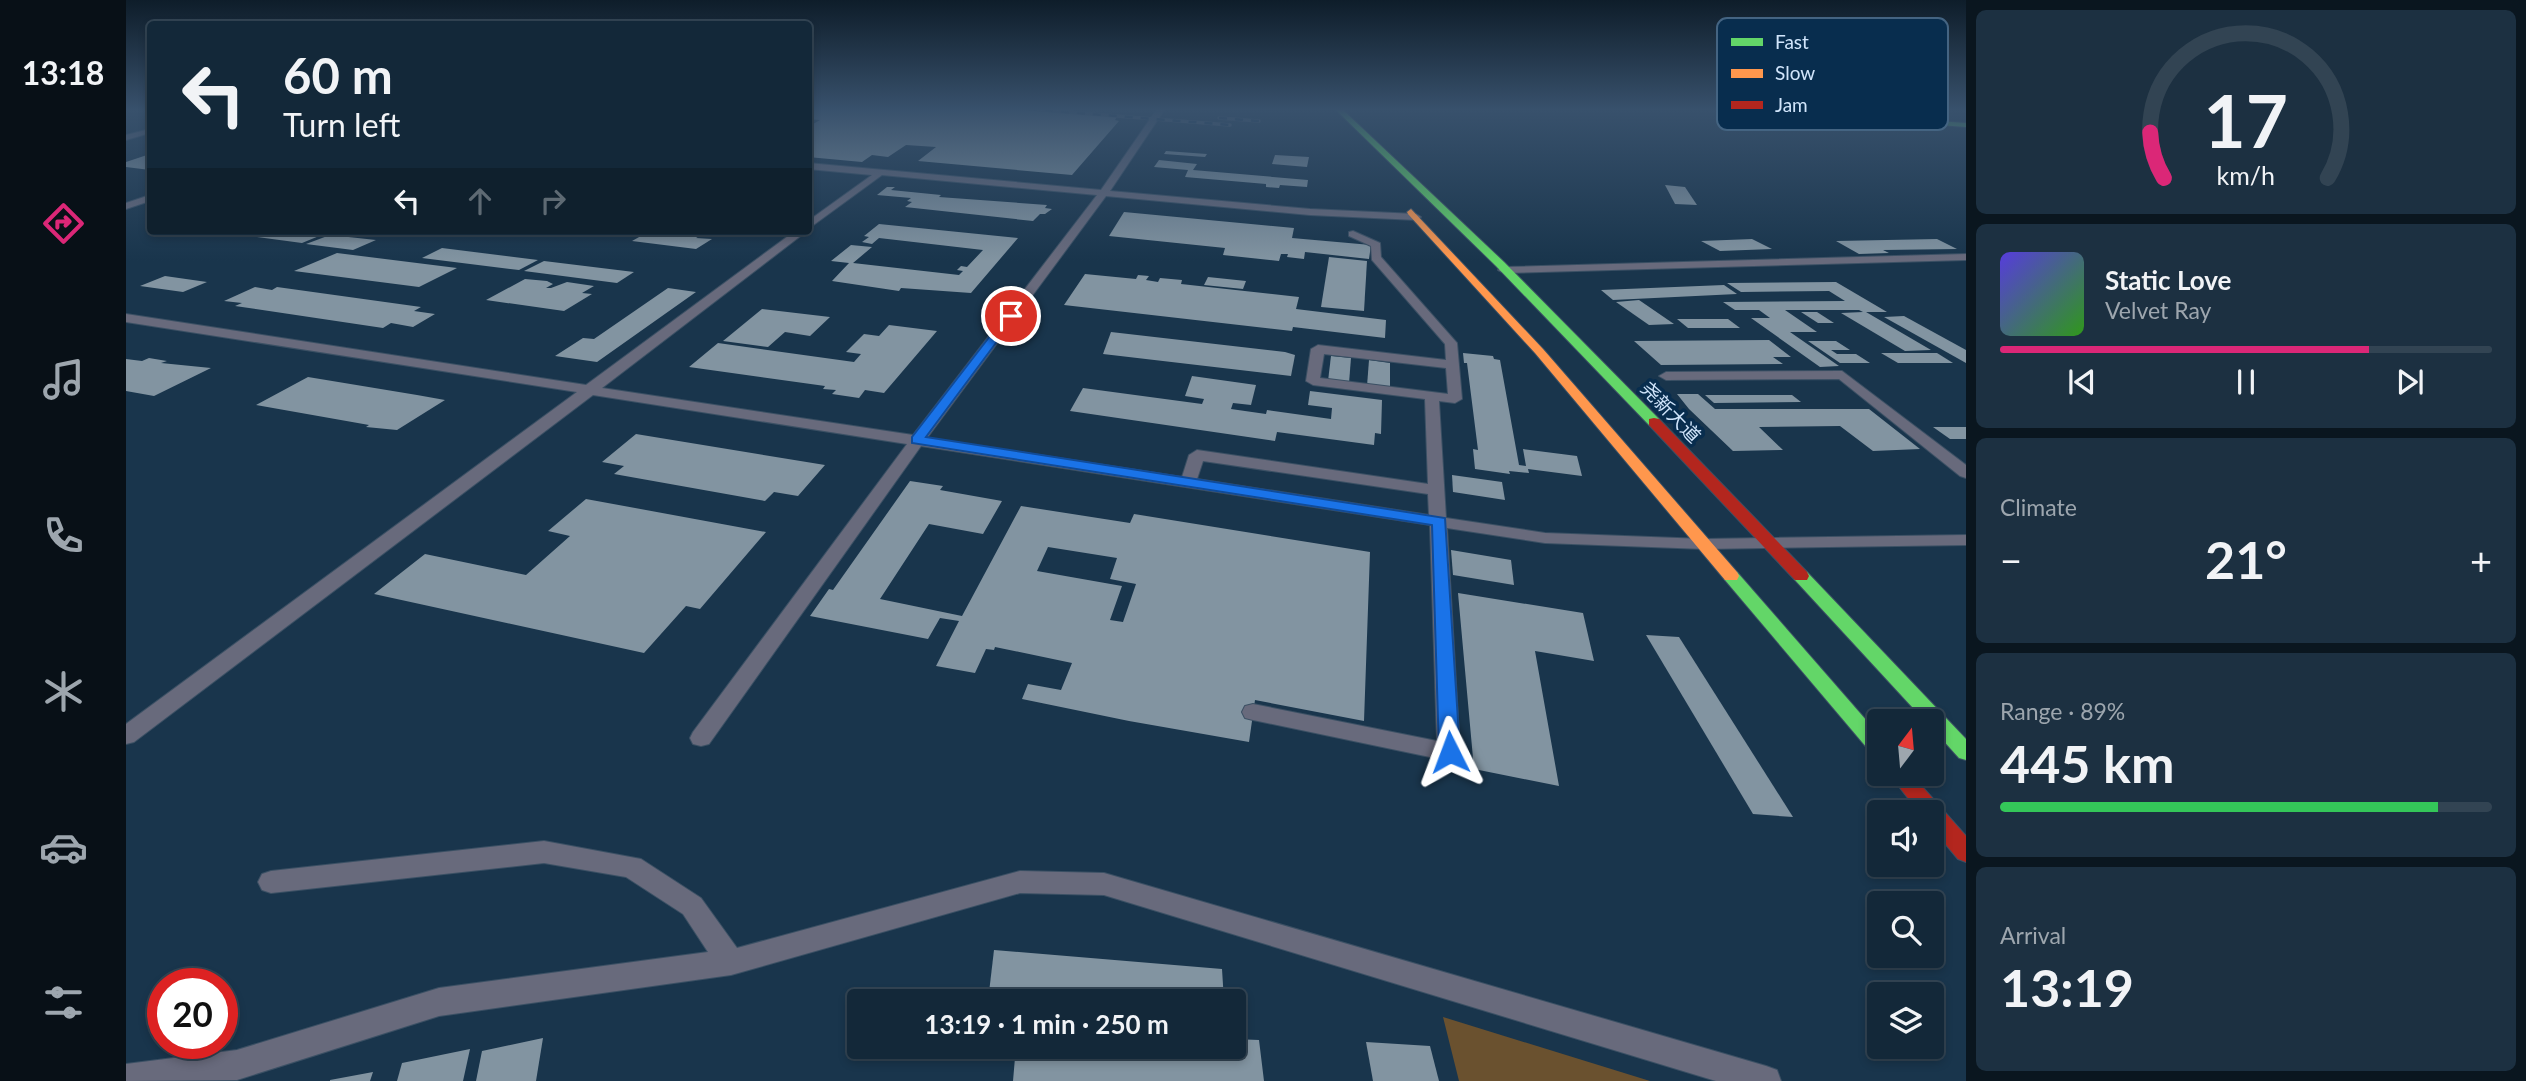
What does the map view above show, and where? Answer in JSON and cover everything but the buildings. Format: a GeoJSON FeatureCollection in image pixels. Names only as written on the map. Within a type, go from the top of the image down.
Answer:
{"type":"FeatureCollection","features":[{"type":"Feature","properties":{"kind":"main road","name":"尧新大道"},"geometry":{"type":"LineString","coordinates":[[1393,159],[1504,270],[1966,752]]}},
{"type":"Feature","properties":{"kind":"main road"},"geometry":{"type":"LineString","coordinates":[[1399,198],[1539,351],[1867,735]]}},
{"type":"Feature","properties":{"kind":"main road"},"geometry":{"type":"LineString","coordinates":[[1909,786],[1966,852]]}},
{"type":"Feature","properties":{"kind":"lane"},"geometry":{"type":"LineString","coordinates":[[701,738],[917,440],[1127,159]]}},
{"type":"Feature","properties":{"kind":"lane"},"geometry":{"type":"LineString","coordinates":[[812,166],[1310,212],[1416,217]]}},
{"type":"Feature","properties":{"kind":"lane"},"geometry":{"type":"LineString","coordinates":[[812,223],[880,173]]}},
{"type":"Feature","properties":{"kind":"lane"},"geometry":{"type":"LineString","coordinates":[[126,206],[147,199]]}},
{"type":"Feature","properties":{"kind":"lane"},"geometry":{"type":"LineString","coordinates":[[1353,234],[1376,245],[1376,258],[1451,343],[1453,365],[1455,399],[1313,381],[1318,349],[1453,365]]}},
{"type":"Feature","properties":{"kind":"lane"},"geometry":{"type":"LineString","coordinates":[[126,736],[797,235]]}},
{"type":"Feature","properties":{"kind":"lane"},"geometry":{"type":"LineString","coordinates":[[1504,270],[1966,257]]}},
{"type":"Feature","properties":{"kind":"lane"},"geometry":{"type":"LineString","coordinates":[[126,318],[1545,538],[1704,544],[1966,540]]}},
{"type":"Feature","properties":{"kind":"lane"},"geometry":{"type":"LineString","coordinates":[[1666,376],[1842,375],[1966,473]]}},
{"type":"Feature","properties":{"kind":"lane"},"geometry":{"type":"LineString","coordinates":[[1253,712],[1450,752],[1432,396]]}},
{"type":"Feature","properties":{"kind":"lane"},"geometry":{"type":"LineString","coordinates":[[1188,482],[1197,454],[1437,490]]}},
{"type":"Feature","properties":{"kind":"lane"},"geometry":{"type":"LineString","coordinates":[[271,882],[544,852],[632,867],[692,906],[731,962]]}},
{"type":"Feature","properties":{"kind":"lane"},"geometry":{"type":"LineString","coordinates":[[126,1079],[237,1065],[439,1002],[731,962],[1020,882],[1104,884],[1766,1081]]}},
{"type":"Feature","properties":{"kind":"shaded area"},"geometry":{"type":"Polygon","coordinates":[[[1443,1017],[1650,1081],[1459,1081],[1443,1017]]]}},
{"type":"Feature","properties":{"kind":"traffic: fast"},"geometry":{"type":"LineString","coordinates":[[1391,159],[1500,264],[1654,422]]}},
{"type":"Feature","properties":{"kind":"traffic: fast"},"geometry":{"type":"LineString","coordinates":[[1731,576],[1867,735]]}},
{"type":"Feature","properties":{"kind":"traffic: fast"},"geometry":{"type":"LineString","coordinates":[[1801,576],[1966,752]]}},
{"type":"Feature","properties":{"kind":"traffic: slow"},"geometry":{"type":"LineString","coordinates":[[1411,212],[1539,351],[1731,576]]}},
{"type":"Feature","properties":{"kind":"traffic: jam"},"geometry":{"type":"LineString","coordinates":[[1654,422],[1801,576]]}},
{"type":"Feature","properties":{"kind":"traffic: jam"},"geometry":{"type":"LineString","coordinates":[[1909,786],[1966,852]]}},
{"type":"Feature","properties":{"kind":"route"},"geometry":{"type":"LineString","coordinates":[[1011,316],[917,440],[1439,521],[1450,752]]}}]}
